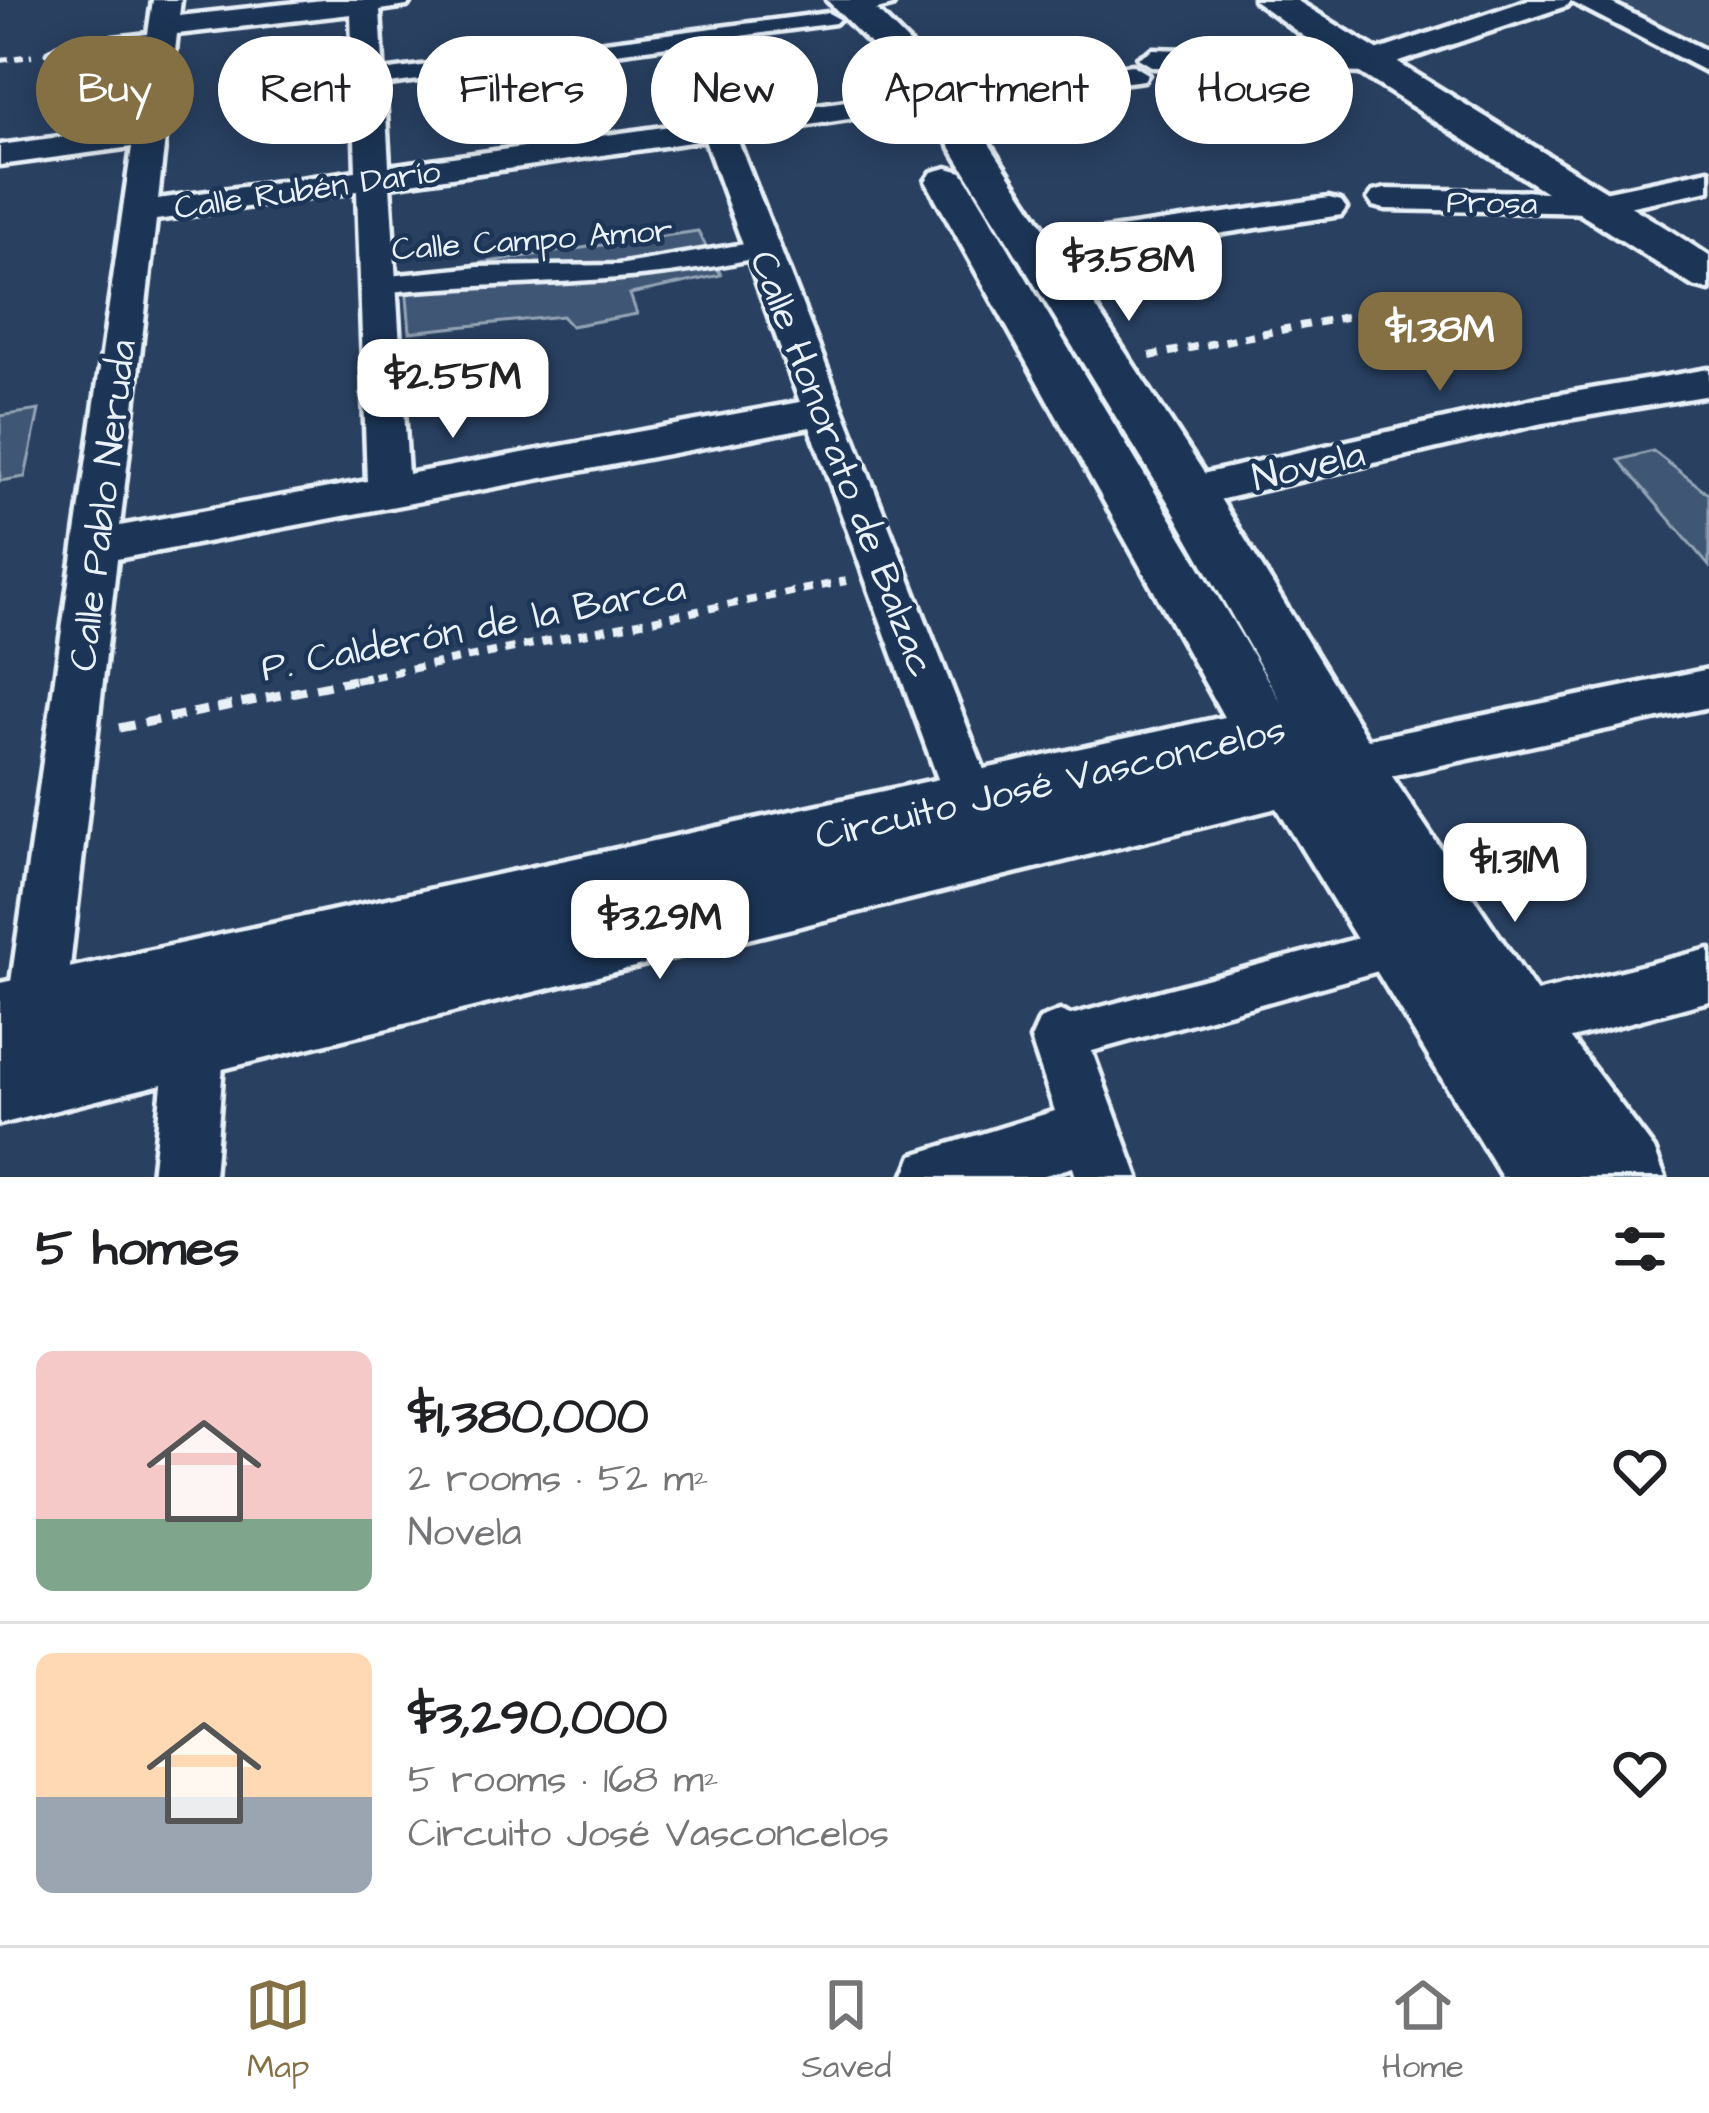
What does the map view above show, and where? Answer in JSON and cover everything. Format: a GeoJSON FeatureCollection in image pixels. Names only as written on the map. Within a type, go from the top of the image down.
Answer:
{"type":"FeatureCollection","features":[{"type":"Feature","properties":{"kind":"street"},"geometry":{"type":"LineString","coordinates":[[1271,0],[1366,64],[1600,202],[1709,276]]}},
{"type":"Feature","properties":{"kind":"street"},"geometry":{"type":"LineString","coordinates":[[1366,64],[1556,0]]}},
{"type":"Feature","properties":{"kind":"street"},"geometry":{"type":"LineString","coordinates":[[1583,0],[1709,64]]}},
{"type":"Feature","properties":{"kind":"street"},"geometry":{"type":"LineString","coordinates":[[120,36],[164,23],[381,2],[375,36]]}},
{"type":"Feature","properties":{"kind":"street"},"geometry":{"type":"LineString","coordinates":[[393,76],[843,5],[868,36]]}},
{"type":"Feature","properties":{"kind":"street","name":"Calle Rubén Darío"},"geometry":{"type":"LineString","coordinates":[[1131,68],[1366,64]]}},
{"type":"Feature","properties":{"kind":"street","name":"Calle Rubén Darío"},"geometry":{"type":"LineString","coordinates":[[139,212],[651,138]]}},
{"type":"Feature","properties":{"kind":"street"},"geometry":{"type":"LineString","coordinates":[[0,155],[82,144]]}},
{"type":"Feature","properties":{"kind":"street","name":"Calle Pablo Neruda"},"geometry":{"type":"LineString","coordinates":[[18,1014],[70,737],[148,144]]}},
{"type":"Feature","properties":{"kind":"street"},"geometry":{"type":"LineString","coordinates":[[370,144],[388,492]]}},
{"type":"Feature","properties":{"kind":"street","name":"Calle Honorato de Balzac"},"geometry":{"type":"LineString","coordinates":[[723,144],[970,798]]}},
{"type":"Feature","properties":{"kind":"street"},"geometry":{"type":"LineString","coordinates":[[947,144],[1309,748],[1626,1177]]}},
{"type":"Feature","properties":{"kind":"street"},"geometry":{"type":"LineString","coordinates":[[954,144],[1035,251],[1189,492],[1396,947],[1546,1177]]}},
{"type":"Feature","properties":{"kind":"street","name":"Prosa"},"geometry":{"type":"LineString","coordinates":[[1384,199],[1600,202],[1709,180]]}},
{"type":"Feature","properties":{"kind":"street"},"geometry":{"type":"LineString","coordinates":[[1035,251],[1329,208]]}},
{"type":"Feature","properties":{"kind":"street","name":"Calle Campo Amor"},"geometry":{"type":"LineString","coordinates":[[378,285],[478,275],[618,273],[763,249]]}},
{"type":"Feature","properties":{"kind":"street","name":"Novela"},"geometry":{"type":"LineString","coordinates":[[1189,492],[1538,411],[1709,382]]}},
{"type":"Feature","properties":{"kind":"street"},"geometry":{"type":"LineString","coordinates":[[95,547],[825,412]]}},
{"type":"Feature","properties":{"kind":"street"},"geometry":{"type":"LineString","coordinates":[[1309,748],[1709,688]]}},
{"type":"Feature","properties":{"kind":"street","name":"Circuito José Vasconcelos"},"geometry":{"type":"LineString","coordinates":[[18,1014],[970,798],[1309,748]]}},
{"type":"Feature","properties":{"kind":"street","name":"Circuito José Vasconcelos"},"geometry":{"type":"LineString","coordinates":[[0,1087],[196,1040],[1309,748]]}},
{"type":"Feature","properties":{"kind":"street"},"geometry":{"type":"LineString","coordinates":[[935,1177],[1099,1154],[1060,1039],[1396,947]]}},
{"type":"Feature","properties":{"kind":"street"},"geometry":{"type":"LineString","coordinates":[[1516,1025],[1709,975]]}},
{"type":"Feature","properties":{"kind":"street"},"geometry":{"type":"LineString","coordinates":[[183,1177],[196,1040]]}},
{"type":"Feature","properties":{"kind":"path"},"geometry":{"type":"LineString","coordinates":[[1106,365],[1431,300]]}},
{"type":"Feature","properties":{"kind":"path","name":"P. Calderón de la Barca"},"geometry":{"type":"LineString","coordinates":[[70,737],[887,573]]}},
{"type":"Feature","properties":{"kind":"shaded area"},"geometry":{"type":"Polygon","coordinates":[[[1615,0],[1709,0],[1709,46],[1615,0]]]}},
{"type":"Feature","properties":{"kind":"shaded area"},"geometry":{"type":"Polygon","coordinates":[[[698,231],[721,275],[630,294],[637,314],[571,326],[562,316],[410,332],[405,274],[698,231]]]}},
{"type":"Feature","properties":{"kind":"shaded area"},"geometry":{"type":"Polygon","coordinates":[[[39,410],[25,477],[0,481],[0,416],[39,410]]]}},
{"type":"Feature","properties":{"kind":"shaded area"},"geometry":{"type":"Polygon","coordinates":[[[1653,451],[1709,494],[1709,566],[1619,460],[1653,451]]]}}]}
